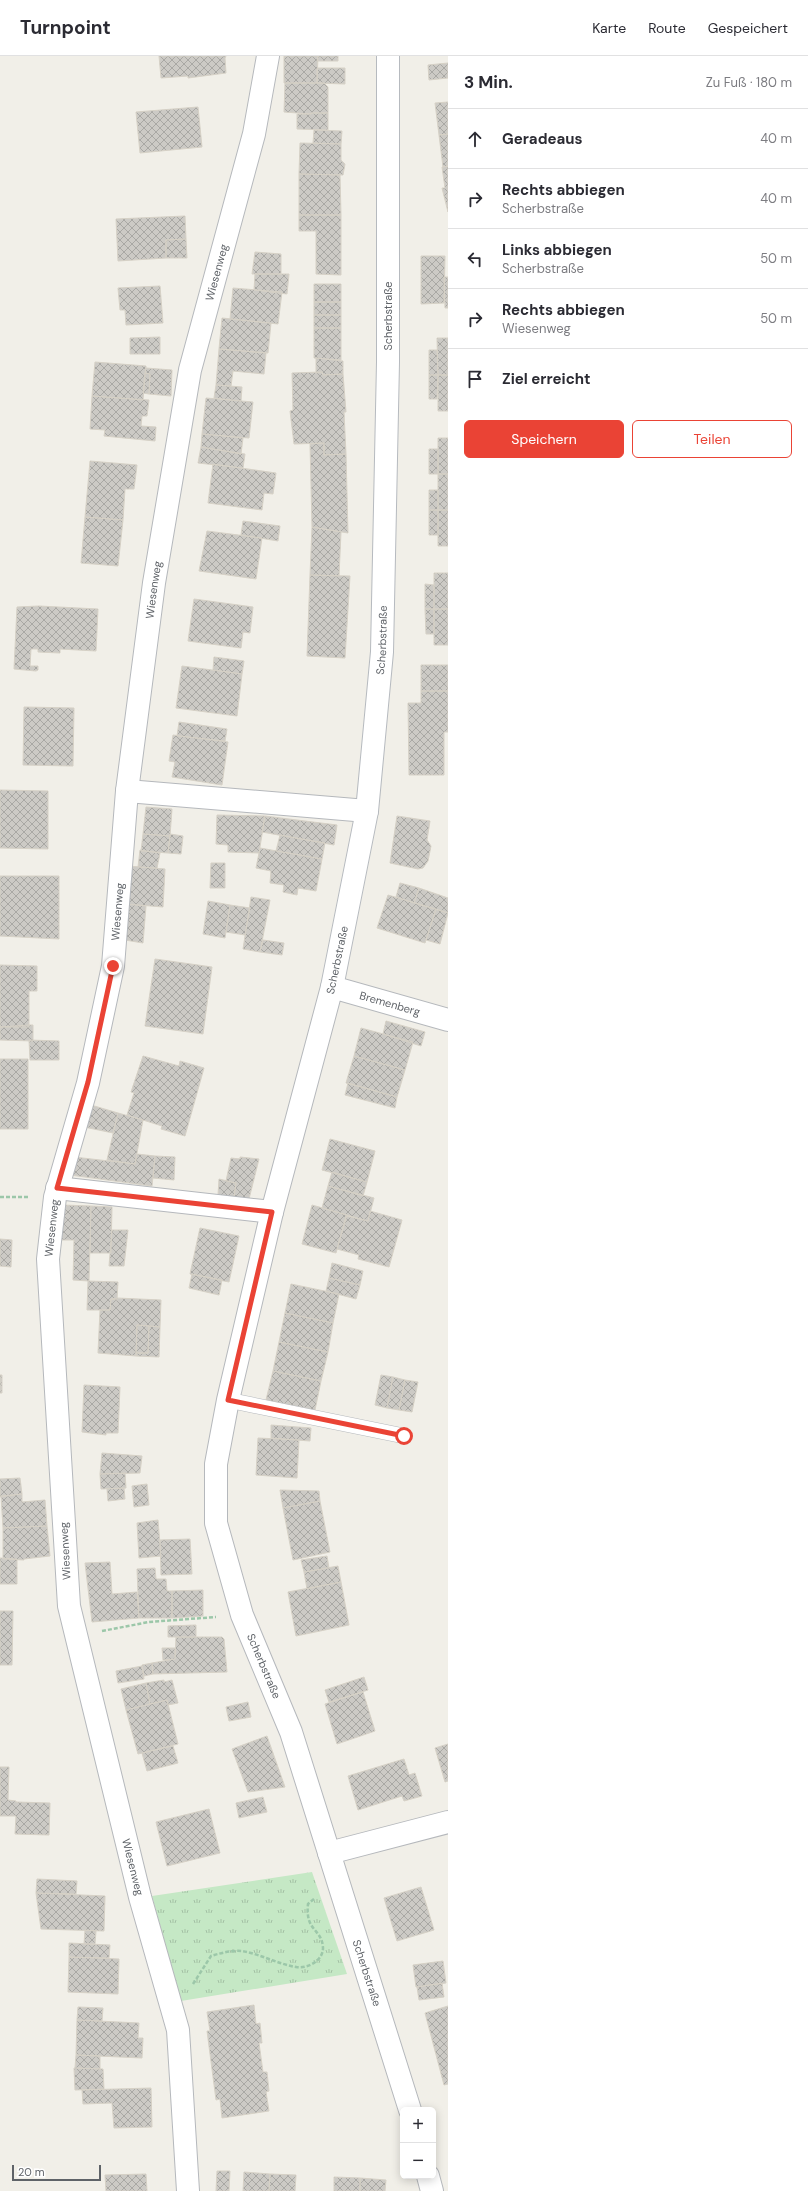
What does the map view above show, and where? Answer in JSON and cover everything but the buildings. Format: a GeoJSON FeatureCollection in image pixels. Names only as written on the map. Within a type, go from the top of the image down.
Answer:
{"type":"FeatureCollection","features":[{"type":"Feature","properties":{"kind":"street","name":"Wiesenweg"},"geometry":{"type":"LineString","coordinates":[[188,2191],[178,2030],[140,1897],[69,1606],[48,1259],[55,1197],[88,1082],[113,966],[127,791],[154,583],[190,370],[254,134],[268,56]]}},
{"type":"Feature","properties":{"kind":"street","name":"Scherbstraße"},"geometry":{"type":"LineString","coordinates":[[388,56],[388,362],[382,652],[367,811],[332,986],[272,1212],[228,1400],[216,1464],[216,1523],[242,1615],[291,1732],[409,2107]]}},
{"type":"Feature","properties":{"kind":"street"},"geometry":{"type":"LineString","coordinates":[[127,791],[367,811]]}},
{"type":"Feature","properties":{"kind":"street","name":"Bremenberg"},"geometry":{"type":"LineString","coordinates":[[332,986],[448,1020]]}},
{"type":"Feature","properties":{"kind":"street"},"geometry":{"type":"LineString","coordinates":[[57,1188],[272,1212]]}},
{"type":"Feature","properties":{"kind":"street"},"geometry":{"type":"LineString","coordinates":[[329,1853],[448,1822]]}},
{"type":"Feature","properties":{"kind":"street"},"geometry":{"type":"LineString","coordinates":[[429,2179],[432,2191]]}},
{"type":"Feature","properties":{"kind":"lane"},"geometry":{"type":"LineString","coordinates":[[228,1400],[404,1436]]}},
{"type":"Feature","properties":{"kind":"path"},"geometry":{"type":"LineString","coordinates":[[76,1636],[149,1622],[242,1615]]}},
{"type":"Feature","properties":{"kind":"path"},"geometry":{"type":"LineString","coordinates":[[167,1989],[194,1984],[211,1956],[223,1952],[242,1951],[296,1967],[309,1965],[319,1960],[323,1950],[321,1937],[309,1923],[307,1913],[308,1904],[316,1897]]}},
{"type":"Feature","properties":{"kind":"green space"},"geometry":{"type":"Polygon","coordinates":[[[312,1872],[347,1974],[181,2001],[152,1896],[312,1872]]]}},
{"type":"Feature","properties":{"kind":"route"},"geometry":{"type":"LineString","coordinates":[[113,966],[88,1082],[57,1188],[272,1212],[228,1400],[404,1436]]}}]}
